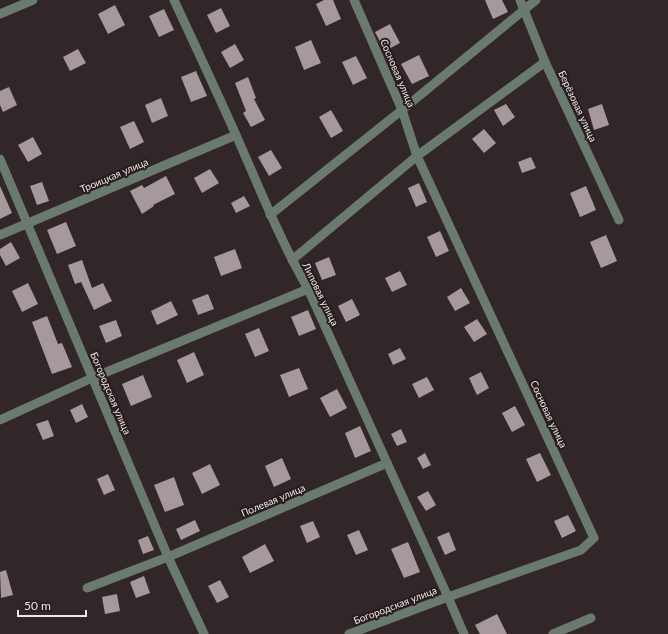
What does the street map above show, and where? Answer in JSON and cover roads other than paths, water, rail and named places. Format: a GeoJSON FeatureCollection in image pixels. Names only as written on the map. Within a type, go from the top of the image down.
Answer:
{"type":"FeatureCollection","features":[{"type":"Feature","properties":{"kind":"street"},"geometry":{"type":"LineString","coordinates":[[0,14],[33,0]]}},
{"type":"Feature","properties":{"kind":"street","name":"Липовая улица"},"geometry":{"type":"LineString","coordinates":[[174,0],[236,135],[270,215],[308,289],[464,634]]}},
{"type":"Feature","properties":{"kind":"street","name":"Сосновая улица"},"geometry":{"type":"LineString","coordinates":[[354,0],[402,110],[417,156],[594,538],[581,550],[448,596]]}},
{"type":"Feature","properties":{"kind":"street","name":"Берёзовая улица"},"geometry":{"type":"LineString","coordinates":[[520,0],[545,62],[620,220]]}},
{"type":"Feature","properties":{"kind":"street"},"geometry":{"type":"LineString","coordinates":[[270,215],[402,110],[536,0]]}},
{"type":"Feature","properties":{"kind":"street"},"geometry":{"type":"LineString","coordinates":[[292,260],[417,156],[545,62]]}},
{"type":"Feature","properties":{"kind":"street","name":"Троицкая улица"},"geometry":{"type":"LineString","coordinates":[[0,235],[236,135]]}},
{"type":"Feature","properties":{"kind":"street","name":"Богородская улица"},"geometry":{"type":"LineString","coordinates":[[0,159],[168,557],[204,634]]}},
{"type":"Feature","properties":{"kind":"street"},"geometry":{"type":"LineString","coordinates":[[0,420],[92,378],[308,289]]}},
{"type":"Feature","properties":{"kind":"street","name":"Полевая улица"},"geometry":{"type":"LineString","coordinates":[[87,588],[168,557],[387,463]]}},
{"type":"Feature","properties":{"kind":"street","name":"Богородская улица"},"geometry":{"type":"LineString","coordinates":[[349,634],[448,596]]}},
{"type":"Feature","properties":{"kind":"street"},"geometry":{"type":"LineString","coordinates":[[553,634],[590,618]]}}]}
